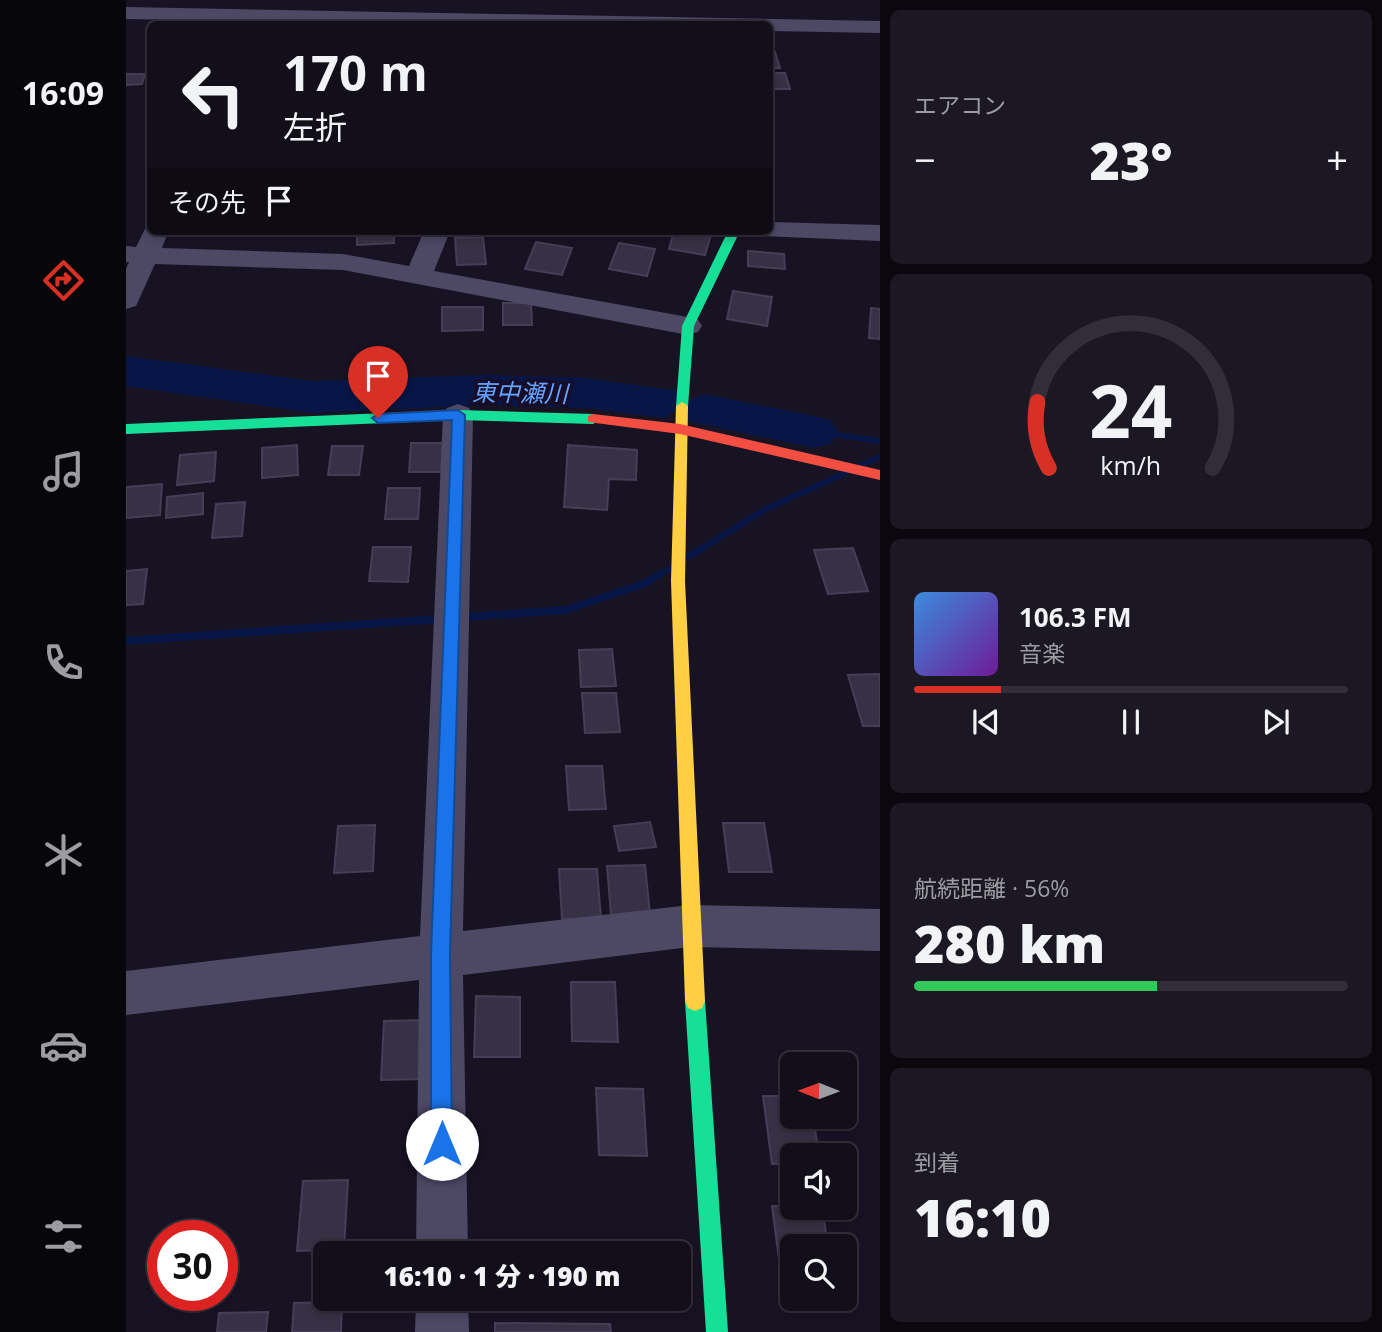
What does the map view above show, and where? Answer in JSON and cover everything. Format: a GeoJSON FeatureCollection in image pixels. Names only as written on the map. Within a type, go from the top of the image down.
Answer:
{"type":"FeatureCollection","features":[{"type":"Feature","properties":{"kind":"street"},"geometry":{"type":"LineString","coordinates":[[698,0],[703,21]]}},
{"type":"Feature","properties":{"kind":"street"},"geometry":{"type":"LineString","coordinates":[[126,13],[451,8],[478,21]]}},
{"type":"Feature","properties":{"kind":"street"},"geometry":{"type":"LineString","coordinates":[[773,25],[880,26]]}},
{"type":"Feature","properties":{"kind":"street"},"geometry":{"type":"LineString","coordinates":[[773,230],[880,233]]}},
{"type":"Feature","properties":{"kind":"street"},"geometry":{"type":"LineString","coordinates":[[419,275],[435,235]]}},
{"type":"Feature","properties":{"kind":"street"},"geometry":{"type":"LineString","coordinates":[[717,1332],[690,926],[678,581],[680,429],[688,326],[732,235]]}},
{"type":"Feature","properties":{"kind":"street"},"geometry":{"type":"LineString","coordinates":[[126,300],[143,247],[342,262],[688,326]]}},
{"type":"Feature","properties":{"kind":"street"},"geometry":{"type":"LineString","coordinates":[[442,1241],[441,954],[458,415]]}},
{"type":"Feature","properties":{"kind":"street"},"geometry":{"type":"LineString","coordinates":[[126,429],[458,415],[563,416],[680,429],[877,475]]}},
{"type":"Feature","properties":{"kind":"street"},"geometry":{"type":"LineString","coordinates":[[126,993],[690,926],[880,930]]}},
{"type":"Feature","properties":{"kind":"street"},"geometry":{"type":"LineString","coordinates":[[442,1311],[442,1332]]}},
{"type":"Feature","properties":{"kind":"building"},"geometry":{"type":"Polygon","coordinates":[[[773,52],[775,52],[780,68],[773,68],[773,52]]]}},
{"type":"Feature","properties":{"kind":"building"},"geometry":{"type":"Polygon","coordinates":[[[773,73],[785,73],[790,89],[773,89],[773,73]]]}},
{"type":"Feature","properties":{"kind":"building"},"geometry":{"type":"Polygon","coordinates":[[[126,74],[145,74],[142,84],[126,85],[126,74]]]}},
{"type":"Feature","properties":{"kind":"building"},"geometry":{"type":"Polygon","coordinates":[[[357,235],[394,235],[394,243],[357,245],[357,235]]]}},
{"type":"Feature","properties":{"kind":"building"},"geometry":{"type":"Polygon","coordinates":[[[673,235],[711,235],[705,255],[669,249],[673,235]]]}},
{"type":"Feature","properties":{"kind":"building"},"geometry":{"type":"Polygon","coordinates":[[[483,237],[486,264],[457,265],[455,238],[483,237]]]}},
{"type":"Feature","properties":{"kind":"building"},"geometry":{"type":"Polygon","coordinates":[[[536,242],[572,248],[562,275],[525,269],[536,242]]]}},
{"type":"Feature","properties":{"kind":"building"},"geometry":{"type":"Polygon","coordinates":[[[619,243],[655,249],[647,276],[609,269],[619,243]]]}},
{"type":"Feature","properties":{"kind":"building"},"geometry":{"type":"Polygon","coordinates":[[[748,251],[784,254],[785,269],[748,266],[748,251]]]}},
{"type":"Feature","properties":{"kind":"building"},"geometry":{"type":"Polygon","coordinates":[[[733,291],[772,297],[767,326],[727,319],[733,291]]]}},
{"type":"Feature","properties":{"kind":"building"},"geometry":{"type":"Polygon","coordinates":[[[503,303],[531,303],[532,325],[503,325],[503,303]]]}},
{"type":"Feature","properties":{"kind":"building"},"geometry":{"type":"Polygon","coordinates":[[[442,307],[483,307],[483,330],[442,331],[442,307]]]}},
{"type":"Feature","properties":{"kind":"building"},"geometry":{"type":"Polygon","coordinates":[[[871,308],[880,309],[880,339],[869,338],[871,308]]]}},
{"type":"Feature","properties":{"kind":"building"},"geometry":{"type":"Polygon","coordinates":[[[411,443],[443,443],[441,472],[409,472],[411,443]]]}},
{"type":"Feature","properties":{"kind":"building"},"geometry":{"type":"Polygon","coordinates":[[[297,445],[298,475],[262,478],[262,448],[297,445]]]}},
{"type":"Feature","properties":{"kind":"building"},"geometry":{"type":"Polygon","coordinates":[[[568,445],[637,450],[636,480],[609,479],[607,510],[564,507],[568,445]]]}},
{"type":"Feature","properties":{"kind":"building"},"geometry":{"type":"Polygon","coordinates":[[[332,446],[363,446],[359,475],[328,475],[332,446]]]}},
{"type":"Feature","properties":{"kind":"building"},"geometry":{"type":"Polygon","coordinates":[[[216,452],[214,481],[177,485],[180,455],[216,452]]]}},
{"type":"Feature","properties":{"kind":"building"},"geometry":{"type":"Polygon","coordinates":[[[162,484],[160,515],[126,518],[126,487],[162,484]]]}},
{"type":"Feature","properties":{"kind":"building"},"geometry":{"type":"Polygon","coordinates":[[[388,488],[420,488],[418,519],[385,519],[388,488]]]}},
{"type":"Feature","properties":{"kind":"building"},"geometry":{"type":"Polygon","coordinates":[[[203,493],[203,514],[166,518],[167,497],[203,493]]]}},
{"type":"Feature","properties":{"kind":"building"},"geometry":{"type":"Polygon","coordinates":[[[245,502],[242,536],[212,538],[216,504],[245,502]]]}},
{"type":"Feature","properties":{"kind":"building"},"geometry":{"type":"Polygon","coordinates":[[[373,547],[411,547],[408,582],[369,581],[373,547]]]}},
{"type":"Feature","properties":{"kind":"building"},"geometry":{"type":"Polygon","coordinates":[[[853,548],[868,591],[828,594],[814,550],[853,548]]]}},
{"type":"Feature","properties":{"kind":"building"},"geometry":{"type":"Polygon","coordinates":[[[147,569],[143,604],[126,605],[126,571],[147,569]]]}},
{"type":"Feature","properties":{"kind":"building"},"geometry":{"type":"Polygon","coordinates":[[[612,649],[616,686],[581,687],[579,650],[612,649]]]}},
{"type":"Feature","properties":{"kind":"building"},"geometry":{"type":"Polygon","coordinates":[[[880,674],[880,726],[863,726],[848,675],[880,674]]]}},
{"type":"Feature","properties":{"kind":"building"},"geometry":{"type":"Polygon","coordinates":[[[582,693],[616,693],[620,732],[585,733],[582,693]]]}},
{"type":"Feature","properties":{"kind":"building"},"geometry":{"type":"Polygon","coordinates":[[[566,766],[602,766],[606,809],[569,810],[566,766]]]}},
{"type":"Feature","properties":{"kind":"building"},"geometry":{"type":"Polygon","coordinates":[[[650,822],[656,847],[619,851],[614,826],[650,822]]]}},
{"type":"Feature","properties":{"kind":"building"},"geometry":{"type":"Polygon","coordinates":[[[723,823],[764,823],[772,872],[729,872],[723,823]]]}},
{"type":"Feature","properties":{"kind":"building"},"geometry":{"type":"Polygon","coordinates":[[[375,825],[373,871],[334,873],[338,826],[375,825]]]}},
{"type":"Feature","properties":{"kind":"building"},"geometry":{"type":"Polygon","coordinates":[[[645,865],[650,914],[611,915],[607,866],[645,865]]]}},
{"type":"Feature","properties":{"kind":"building"},"geometry":{"type":"Polygon","coordinates":[[[559,869],[597,869],[601,918],[562,919],[559,869]]]}},
{"type":"Feature","properties":{"kind":"building"},"geometry":{"type":"Polygon","coordinates":[[[571,982],[615,982],[618,1042],[572,1041],[571,982]]]}},
{"type":"Feature","properties":{"kind":"building"},"geometry":{"type":"Polygon","coordinates":[[[476,996],[520,997],[520,1057],[474,1057],[476,996]]]}},
{"type":"Feature","properties":{"kind":"building"},"geometry":{"type":"Polygon","coordinates":[[[426,1020],[424,1079],[381,1080],[384,1021],[426,1020]]]}},
{"type":"Feature","properties":{"kind":"building"},"geometry":{"type":"Polygon","coordinates":[[[596,1088],[643,1089],[647,1156],[599,1155],[596,1088]]]}},
{"type":"Feature","properties":{"kind":"building"},"geometry":{"type":"Polygon","coordinates":[[[763,1096],[780,1096],[780,1129],[815,1129],[817,1143],[780,1143],[780,1164],[772,1164],[763,1096]]]}},
{"type":"Feature","properties":{"kind":"building"},"geometry":{"type":"Polygon","coordinates":[[[348,1180],[344,1241],[313,1241],[313,1250],[297,1251],[303,1181],[348,1180]]]}},
{"type":"Feature","properties":{"kind":"building"},"geometry":{"type":"Polygon","coordinates":[[[772,1206],[780,1206],[780,1220],[824,1220],[826,1234],[780,1234],[780,1267],[772,1206]]]}},
{"type":"Feature","properties":{"kind":"building"},"geometry":{"type":"Polygon","coordinates":[[[294,1303],[313,1303],[313,1311],[342,1311],[341,1332],[292,1332],[294,1303]]]}},
{"type":"Feature","properties":{"kind":"building"},"geometry":{"type":"Polygon","coordinates":[[[268,1312],[266,1332],[217,1332],[219,1313],[268,1312]]]}},
{"type":"Feature","properties":{"kind":"building"},"geometry":{"type":"Polygon","coordinates":[[[495,1323],[610,1324],[611,1332],[495,1332],[495,1323]]]}},
{"type":"Feature","properties":{"kind":"waterway","name":"東中瀬川"},"geometry":{"type":"LineString","coordinates":[[126,371],[312,397],[484,390],[586,393],[663,402]]}},
{"type":"Feature","properties":{"kind":"waterway","name":"東中瀬川"},"geometry":{"type":"LineString","coordinates":[[704,410],[814,432]]}},
{"type":"Feature","properties":{"kind":"waterway"},"geometry":{"type":"LineString","coordinates":[[814,432],[880,441]]}},
{"type":"Feature","properties":{"kind":"waterway"},"geometry":{"type":"LineString","coordinates":[[861,465],[880,457]]}},
{"type":"Feature","properties":{"kind":"waterway"},"geometry":{"type":"LineString","coordinates":[[688,557],[766,509],[847,472]]}},
{"type":"Feature","properties":{"kind":"waterway"},"geometry":{"type":"LineString","coordinates":[[126,641],[566,610],[645,583],[672,567]]}},
{"type":"Feature","properties":{"kind":"traffic: fast"},"geometry":{"type":"LineString","coordinates":[[682,406],[688,326],[732,235]]}},
{"type":"Feature","properties":{"kind":"traffic: fast"},"geometry":{"type":"LineString","coordinates":[[126,429],[458,415],[593,419]]}},
{"type":"Feature","properties":{"kind":"traffic: fast"},"geometry":{"type":"LineString","coordinates":[[695,1001],[717,1332]]}},
{"type":"Feature","properties":{"kind":"traffic: slow"},"geometry":{"type":"LineString","coordinates":[[682,406],[678,581],[695,1001]]}},
{"type":"Feature","properties":{"kind":"traffic: jam"},"geometry":{"type":"LineString","coordinates":[[593,419],[680,429],[880,475]]}},
{"type":"Feature","properties":{"kind":"route"},"geometry":{"type":"LineString","coordinates":[[378,418],[458,415],[441,954],[442,1144]]}}]}
